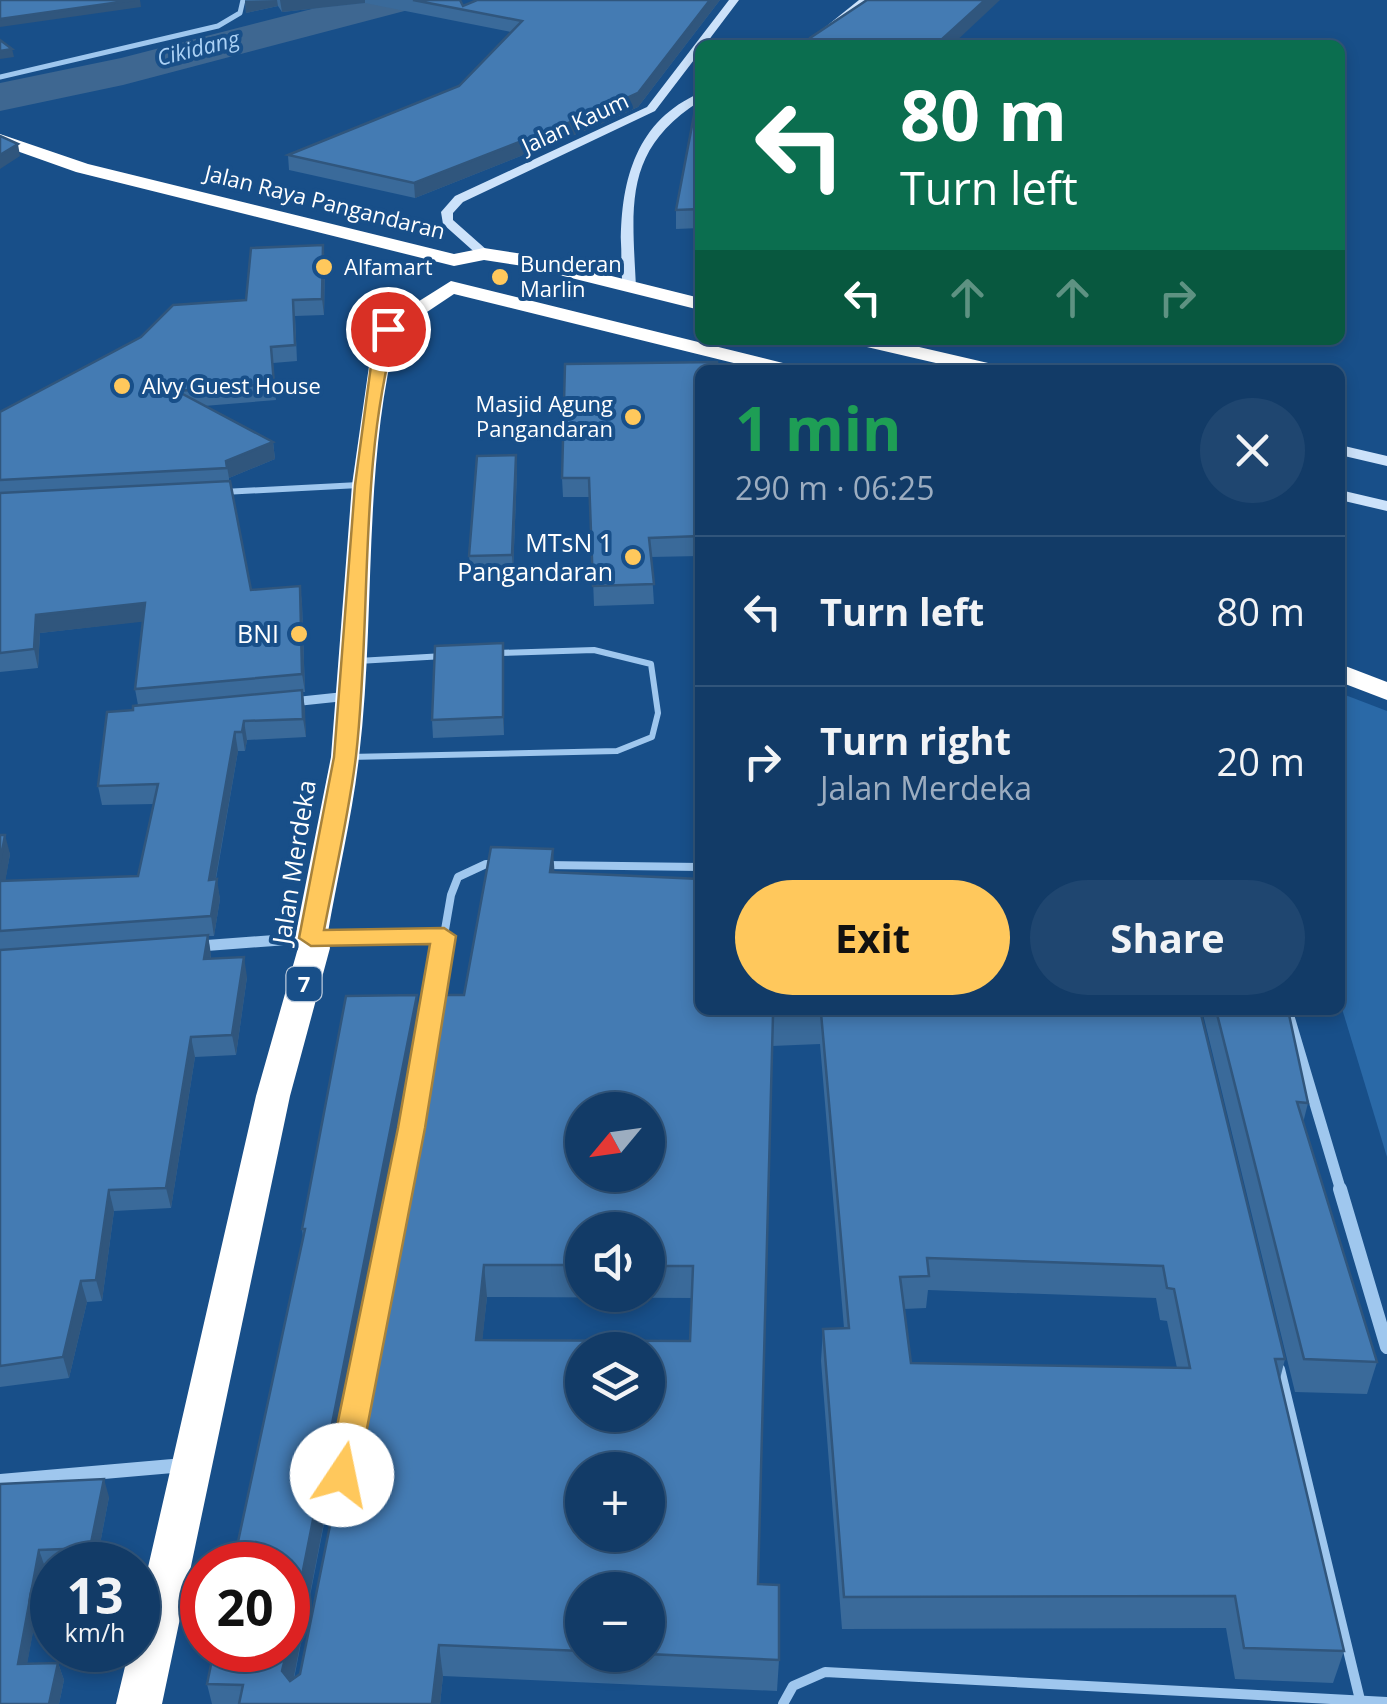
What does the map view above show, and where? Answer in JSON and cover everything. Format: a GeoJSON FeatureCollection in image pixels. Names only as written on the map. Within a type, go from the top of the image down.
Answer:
{"type":"FeatureCollection","features":[{"type":"Feature","properties":{"kind":"highway","name":"Jalan Raya Pangandaran"},"geometry":{"type":"LineString","coordinates":[[0,140],[82,168],[695,344]]}},
{"type":"Feature","properties":{"kind":"highway","name":"Jalan Raya Pangandaran"},"geometry":{"type":"LineString","coordinates":[[452,274],[484,254],[695,303]]}},
{"type":"Feature","properties":{"kind":"highway","name":"Jalan Merdeka"},"geometry":{"type":"LineString","coordinates":[[139,1704],[273,1096],[314,948],[311,938],[345,757],[364,485],[380,358],[388,329],[452,274]]}},
{"type":"Feature","properties":{"kind":"highway","name":"Jalan Raya Pangandaran"},"geometry":{"type":"LineString","coordinates":[[698,345],[768,365]]}},
{"type":"Feature","properties":{"kind":"highway"},"geometry":{"type":"LineString","coordinates":[[883,345],[972,365]]}},
{"type":"Feature","properties":{"kind":"highway"},"geometry":{"type":"LineString","coordinates":[[1345,674],[1387,692]]}},
{"type":"Feature","properties":{"kind":"street"},"geometry":{"type":"LineString","coordinates":[[0,78],[218,26],[240,13],[243,0]]}},
{"type":"Feature","properties":{"kind":"street","name":"Jalan Kaum"},"geometry":{"type":"LineString","coordinates":[[704,40],[734,0]]}},
{"type":"Feature","properties":{"kind":"street"},"geometry":{"type":"LineString","coordinates":[[814,40],[864,0]]}},
{"type":"Feature","properties":{"kind":"street","name":"Jalan Kaum"},"geometry":{"type":"LineString","coordinates":[[484,254],[448,221],[447,212],[459,199],[651,109],[695,51]]}},
{"type":"Feature","properties":{"kind":"street","name":"Jalan Kaum"},"geometry":{"type":"LineString","coordinates":[[629,287],[626,188],[642,147],[670,111],[695,98]]}},
{"type":"Feature","properties":{"kind":"street"},"geometry":{"type":"LineString","coordinates":[[1345,451],[1387,461]]}},
{"type":"Feature","properties":{"kind":"street"},"geometry":{"type":"LineString","coordinates":[[1345,496],[1387,506]]}},
{"type":"Feature","properties":{"kind":"street"},"geometry":{"type":"LineString","coordinates":[[270,704],[349,696]]}},
{"type":"Feature","properties":{"kind":"street"},"geometry":{"type":"LineString","coordinates":[[192,946],[311,938]]}},
{"type":"Feature","properties":{"kind":"street"},"geometry":{"type":"LineString","coordinates":[[1288,1015],[1387,1347]]}},
{"type":"Feature","properties":{"kind":"street"},"geometry":{"type":"LineString","coordinates":[[0,1481],[194,1464]]}},
{"type":"Feature","properties":{"kind":"lane"},"geometry":{"type":"LineString","coordinates":[[210,493],[364,485]]}},
{"type":"Feature","properties":{"kind":"lane"},"geometry":{"type":"LineString","coordinates":[[345,757],[617,752],[652,737],[658,713],[652,664],[621,651],[589,648],[490,654]]}},
{"type":"Feature","properties":{"kind":"lane"},"geometry":{"type":"LineString","coordinates":[[352,661],[451,656]]}},
{"type":"Feature","properties":{"kind":"lane"},"geometry":{"type":"LineString","coordinates":[[431,1012],[458,878],[486,864],[506,864]]}},
{"type":"Feature","properties":{"kind":"lane"},"geometry":{"type":"LineString","coordinates":[[525,865],[695,867]]}},
{"type":"Feature","properties":{"kind":"lane"},"geometry":{"type":"LineString","coordinates":[[311,938],[444,936]]}},
{"type":"Feature","properties":{"kind":"lane"},"geometry":{"type":"LineString","coordinates":[[1278,1364],[1360,1702]]}},
{"type":"Feature","properties":{"kind":"lane"},"geometry":{"type":"LineString","coordinates":[[782,1704],[786,1690],[795,1682],[825,1672],[1387,1702]]}},
{"type":"Feature","properties":{"kind":"shaded area"},"geometry":{"type":"Polygon","coordinates":[[[1345,695],[1387,711],[1387,1157],[1344,1015],[1345,695]]]}},
{"type":"Feature","properties":{"kind":"building"},"geometry":{"type":"Polygon","coordinates":[[[0,0],[134,0],[0,19],[0,0]]]}},
{"type":"Feature","properties":{"kind":"building"},"geometry":{"type":"Polygon","coordinates":[[[413,0],[460,0],[463,6],[477,0],[710,0],[638,93],[414,183],[288,155],[459,86],[522,21],[413,0]]]}},
{"type":"Feature","properties":{"kind":"building"},"geometry":{"type":"Polygon","coordinates":[[[867,0],[985,0],[941,40],[810,38],[867,0]]]}},
{"type":"Feature","properties":{"kind":"building"},"geometry":{"type":"Polygon","coordinates":[[[0,40],[12,49],[0,51],[0,40]]]}},
{"type":"Feature","properties":{"kind":"building"},"geometry":{"type":"Polygon","coordinates":[[[695,110],[695,209],[676,210],[695,110]]]}},
{"type":"Feature","properties":{"kind":"building"},"geometry":{"type":"Polygon","coordinates":[[[0,136],[18,144],[0,155],[0,136]]]}},
{"type":"Feature","properties":{"kind":"building"},"geometry":{"type":"Polygon","coordinates":[[[323,245],[322,299],[293,300],[295,345],[271,347],[274,384],[177,391],[273,442],[226,461],[227,468],[0,480],[0,412],[141,337],[173,305],[246,300],[251,248],[323,245]]]}},
{"type":"Feature","properties":{"kind":"building"},"geometry":{"type":"Polygon","coordinates":[[[717,362],[717,365],[695,365],[695,536],[649,538],[654,584],[593,586],[589,478],[562,478],[565,364],[717,362]]]}},
{"type":"Feature","properties":{"kind":"building"},"geometry":{"type":"Polygon","coordinates":[[[516,455],[512,555],[469,556],[477,456],[516,455]]]}},
{"type":"Feature","properties":{"kind":"building"},"geometry":{"type":"Polygon","coordinates":[[[230,481],[251,590],[300,586],[302,674],[135,689],[145,603],[36,615],[34,649],[0,653],[0,493],[230,481]]]}},
{"type":"Feature","properties":{"kind":"building"},"geometry":{"type":"Polygon","coordinates":[[[503,643],[503,717],[432,720],[435,646],[503,643]]]}},
{"type":"Feature","properties":{"kind":"building"},"geometry":{"type":"Polygon","coordinates":[[[302,690],[303,719],[244,721],[242,732],[235,732],[209,880],[217,879],[211,916],[0,931],[0,881],[138,876],[158,784],[98,786],[107,712],[133,710],[133,706],[302,690]]]}},
{"type":"Feature","properties":{"kind":"building"},"geometry":{"type":"Polygon","coordinates":[[[0,835],[5,835],[0,863],[0,835]]]}},
{"type":"Feature","properties":{"kind":"building"},"geometry":{"type":"Polygon","coordinates":[[[491,847],[553,849],[550,872],[695,879],[695,1015],[773,1015],[758,1584],[779,1585],[779,1660],[665,1655],[665,1572],[565,1572],[565,1650],[439,1645],[432,1704],[239,1704],[243,1685],[207,1684],[209,1672],[283,1672],[290,1681],[300,1672],[310,1672],[310,1624],[404,1159],[432,995],[464,995],[491,847]]]}},
{"type":"Feature","properties":{"kind":"building"},"geometry":{"type":"Polygon","coordinates":[[[208,935],[204,959],[244,957],[232,1035],[191,1037],[166,1188],[109,1190],[96,1280],[81,1281],[63,1357],[0,1366],[0,950],[208,935]]]}},
{"type":"Feature","properties":{"kind":"building"},"geometry":{"type":"Polygon","coordinates":[[[417,995],[309,1542],[238,1542],[305,1229],[346,996],[417,995]]]}},
{"type":"Feature","properties":{"kind":"building"},"geometry":{"type":"Polygon","coordinates":[[[821,1015],[1201,1015],[1285,1359],[1275,1359],[1344,1651],[1244,1648],[1235,1596],[844,1597],[823,1329],[849,1328],[821,1015]],[[927,1258],[929,1276],[900,1277],[911,1363],[1190,1368],[1174,1289],[1167,1288],[1163,1266],[927,1258]]]}},
{"type":"Feature","properties":{"kind":"building"},"geometry":{"type":"Polygon","coordinates":[[[1217,1015],[1289,1015],[1308,1103],[1297,1102],[1377,1362],[1304,1359],[1217,1015]]]}},
{"type":"Feature","properties":{"kind":"building"},"geometry":{"type":"Polygon","coordinates":[[[104,1479],[91,1542],[30,1542],[30,1599],[18,1664],[30,1664],[30,1672],[56,1672],[49,1704],[0,1704],[0,1484],[104,1479]]]}},
{"type":"Feature","properties":{"kind":"waterway","name":"Cikidang"},"geometry":{"type":"LineString","coordinates":[[0,97],[123,71],[397,0]]}},
{"type":"Feature","properties":{"kind":"place","name":"Alfamart"},"geometry":{"type":"Point","coordinates":[324,267]}},
{"type":"Feature","properties":{"kind":"place","name":"Bunderan Marlin"},"geometry":{"type":"Point","coordinates":[500,277]}},
{"type":"Feature","properties":{"kind":"place","name":"Alvy Guest House"},"geometry":{"type":"Point","coordinates":[122,386]}},
{"type":"Feature","properties":{"kind":"place","name":"Masjid Agung Pangandaran"},"geometry":{"type":"Point","coordinates":[633,417]}},
{"type":"Feature","properties":{"kind":"place","name":"MTsN 1 Pangandaran"},"geometry":{"type":"Point","coordinates":[633,557]}},
{"type":"Feature","properties":{"kind":"place","name":"BNI"},"geometry":{"type":"Point","coordinates":[299,634]}},
{"type":"Feature","properties":{"kind":"route"},"geometry":{"type":"LineString","coordinates":[[342,1475],[412,1128],[444,936],[311,938],[345,757],[364,485],[373,402],[388,329]]}}]}
